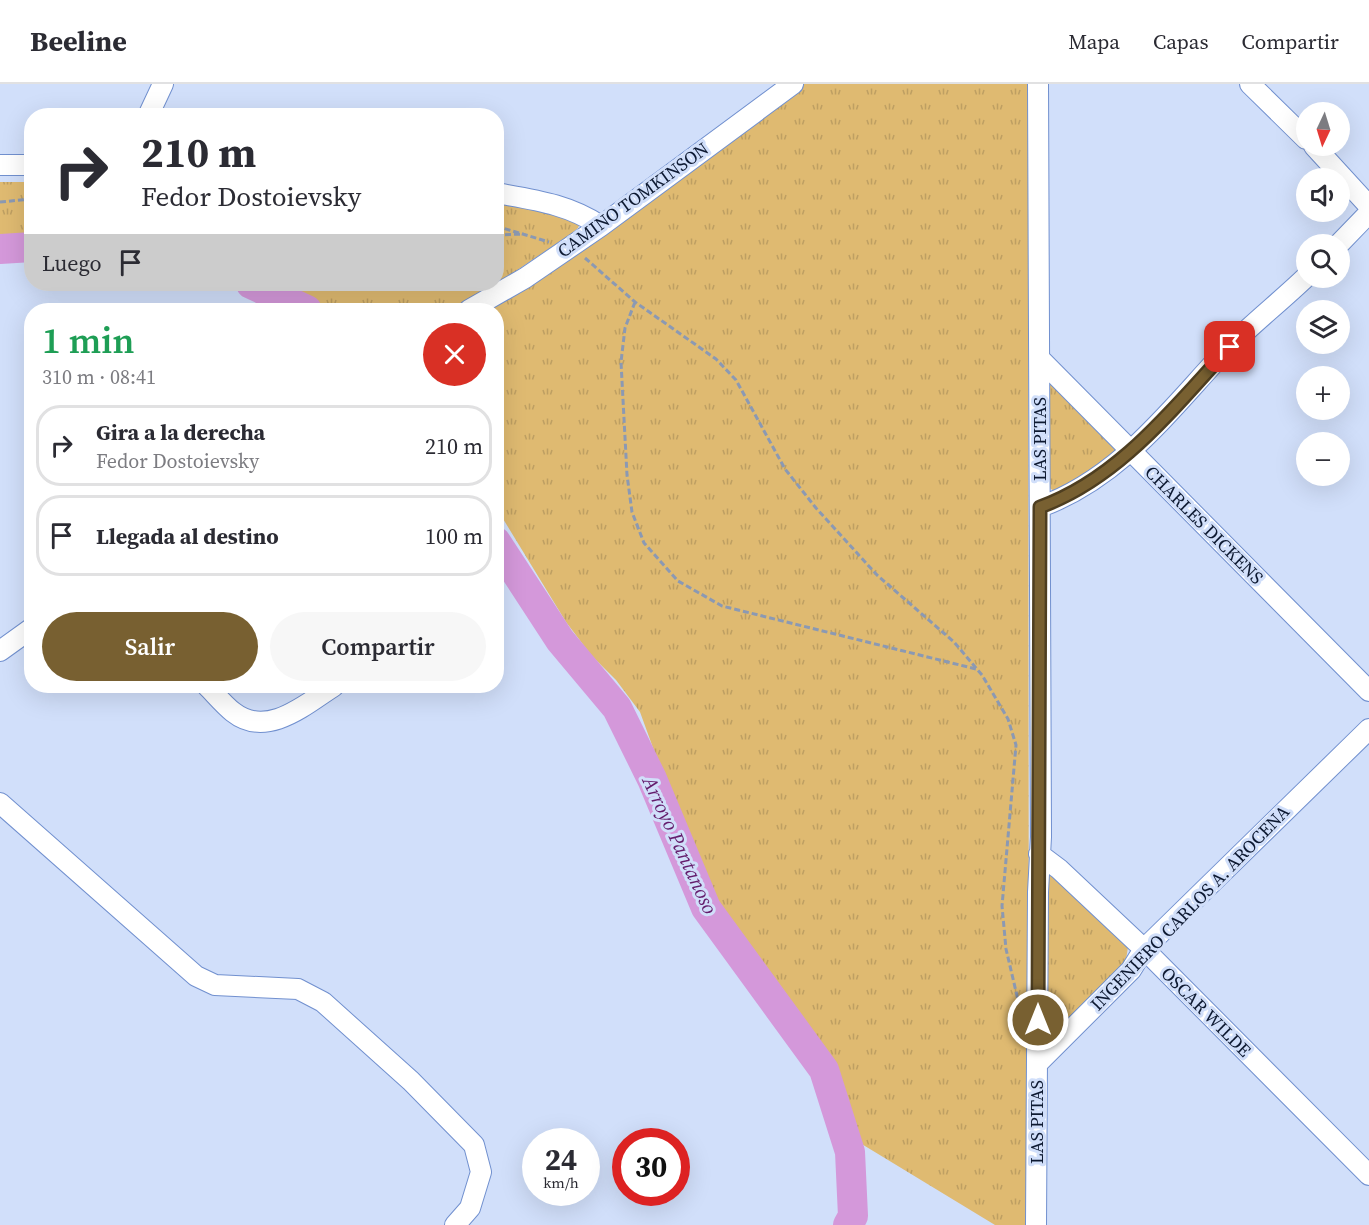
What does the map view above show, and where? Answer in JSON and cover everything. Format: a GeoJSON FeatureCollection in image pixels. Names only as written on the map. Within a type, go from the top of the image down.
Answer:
{"type":"FeatureCollection","features":[{"type":"Feature","properties":{"kind":"street"},"geometry":{"type":"LineString","coordinates":[[152,108],[163,84]]}},
{"type":"Feature","properties":{"kind":"street","name":"CAMINO TOMKINSON"},"geometry":{"type":"LineString","coordinates":[[504,290],[601,226],[793,84]]}},
{"type":"Feature","properties":{"kind":"street","name":"LAS PITAS"},"geometry":{"type":"LineString","coordinates":[[1036,1225],[1040,507],[1038,84]]}},
{"type":"Feature","properties":{"kind":"street"},"geometry":{"type":"LineString","coordinates":[[1250,84],[1296,129]]}},
{"type":"Feature","properties":{"kind":"street"},"geometry":{"type":"LineString","coordinates":[[1323,156],[1369,206]]}},
{"type":"Feature","properties":{"kind":"street"},"geometry":{"type":"LineString","coordinates":[[0,165],[24,165]]}},
{"type":"Feature","properties":{"kind":"street"},"geometry":{"type":"LineString","coordinates":[[504,194],[556,203],[585,215],[601,226]]}},
{"type":"Feature","properties":{"kind":"street"},"geometry":{"type":"LineString","coordinates":[[1349,234],[1369,213]]}},
{"type":"Feature","properties":{"kind":"street"},"geometry":{"type":"LineString","coordinates":[[1040,507],[1082,490],[1131,452],[1230,347],[1296,286]]}},
{"type":"Feature","properties":{"kind":"street","name":"CAMINO TOMKINSON"},"geometry":{"type":"LineString","coordinates":[[481,303],[502,291]]}},
{"type":"Feature","properties":{"kind":"street","name":"CHARLES DICKENS"},"geometry":{"type":"LineString","coordinates":[[1040,358],[1369,691]]}},
{"type":"Feature","properties":{"kind":"street"},"geometry":{"type":"LineString","coordinates":[[0,651],[24,634]]}},
{"type":"Feature","properties":{"kind":"street"},"geometry":{"type":"LineString","coordinates":[[214,693],[235,714],[262,722],[285,718],[323,693]]}},
{"type":"Feature","properties":{"kind":"street","name":"INGENIERO CARLOS A. AROCENA"},"geometry":{"type":"LineString","coordinates":[[1038,1063],[1131,970],[1144,949],[1369,729]]}},
{"type":"Feature","properties":{"kind":"street"},"geometry":{"type":"LineString","coordinates":[[0,803],[196,976],[215,985],[298,989],[323,1002],[411,1081],[474,1144],[481,1172],[470,1208],[455,1225]]}},
{"type":"Feature","properties":{"kind":"street","name":"OSCAR WILDE"},"geometry":{"type":"LineString","coordinates":[[1039,854],[1059,869],[1144,949],[1369,1175]]}},
{"type":"Feature","properties":{"kind":"path"},"geometry":{"type":"LineString","coordinates":[[0,202],[24,200]]}},
{"type":"Feature","properties":{"kind":"path"},"geometry":{"type":"LineString","coordinates":[[504,228],[529,234],[582,256],[635,302],[717,359],[736,380],[785,469],[816,508],[877,574],[954,642],[977,669],[1008,719],[1016,745],[1002,906],[1006,949],[1018,1002]]}},
{"type":"Feature","properties":{"kind":"path"},"geometry":{"type":"LineString","coordinates":[[504,235],[529,234]]}},
{"type":"Feature","properties":{"kind":"path"},"geometry":{"type":"LineString","coordinates":[[635,302],[625,328],[621,362],[627,475],[631,503],[644,543],[678,581],[722,606],[977,669]]}},
{"type":"Feature","properties":{"kind":"green space"},"geometry":{"type":"Polygon","coordinates":[[[798,84],[1028,84],[1029,1225],[995,1225],[860,1143],[822,1064],[774,1003],[743,953],[684,833],[640,712],[566,622],[504,520],[504,303],[491,303],[798,84]]]}},
{"type":"Feature","properties":{"kind":"green space"},"geometry":{"type":"Polygon","coordinates":[[[0,182],[24,182],[24,240],[0,240],[0,182]]]}},
{"type":"Feature","properties":{"kind":"green space"},"geometry":{"type":"Polygon","coordinates":[[[504,202],[576,216],[581,221],[578,228],[504,279],[504,202]]]}},
{"type":"Feature","properties":{"kind":"green space"},"geometry":{"type":"Polygon","coordinates":[[[295,291],[486,291],[468,303],[313,303],[295,291]]]}},
{"type":"Feature","properties":{"kind":"green space"},"geometry":{"type":"Polygon","coordinates":[[[1046,382],[1052,382],[1116,446],[1116,450],[1070,488],[1054,491],[1048,487],[1046,382]]]}},
{"type":"Feature","properties":{"kind":"green space"},"geometry":{"type":"Polygon","coordinates":[[[1049,873],[1128,947],[1125,966],[1058,1031],[1045,1027],[1045,881],[1049,873]]]}},
{"type":"Feature","properties":{"kind":"waterway","name":"Arroyo Pantanoso"},"geometry":{"type":"LineString","coordinates":[[0,249],[24,248]]}},
{"type":"Feature","properties":{"kind":"waterway","name":"Arroyo Pantanoso"},"geometry":{"type":"LineString","coordinates":[[266,291],[292,303]]}},
{"type":"Feature","properties":{"kind":"waterway","name":"Arroyo Pantanoso"},"geometry":{"type":"LineString","coordinates":[[504,554],[560,640],[617,708],[652,779],[706,908],[824,1070],[850,1152],[853,1216],[848,1225]]}},
{"type":"Feature","properties":{"kind":"route"},"geometry":{"type":"LineString","coordinates":[[1038,1020],[1038,892],[1041,837],[1040,507],[1082,490],[1131,452],[1230,347]]}}]}
